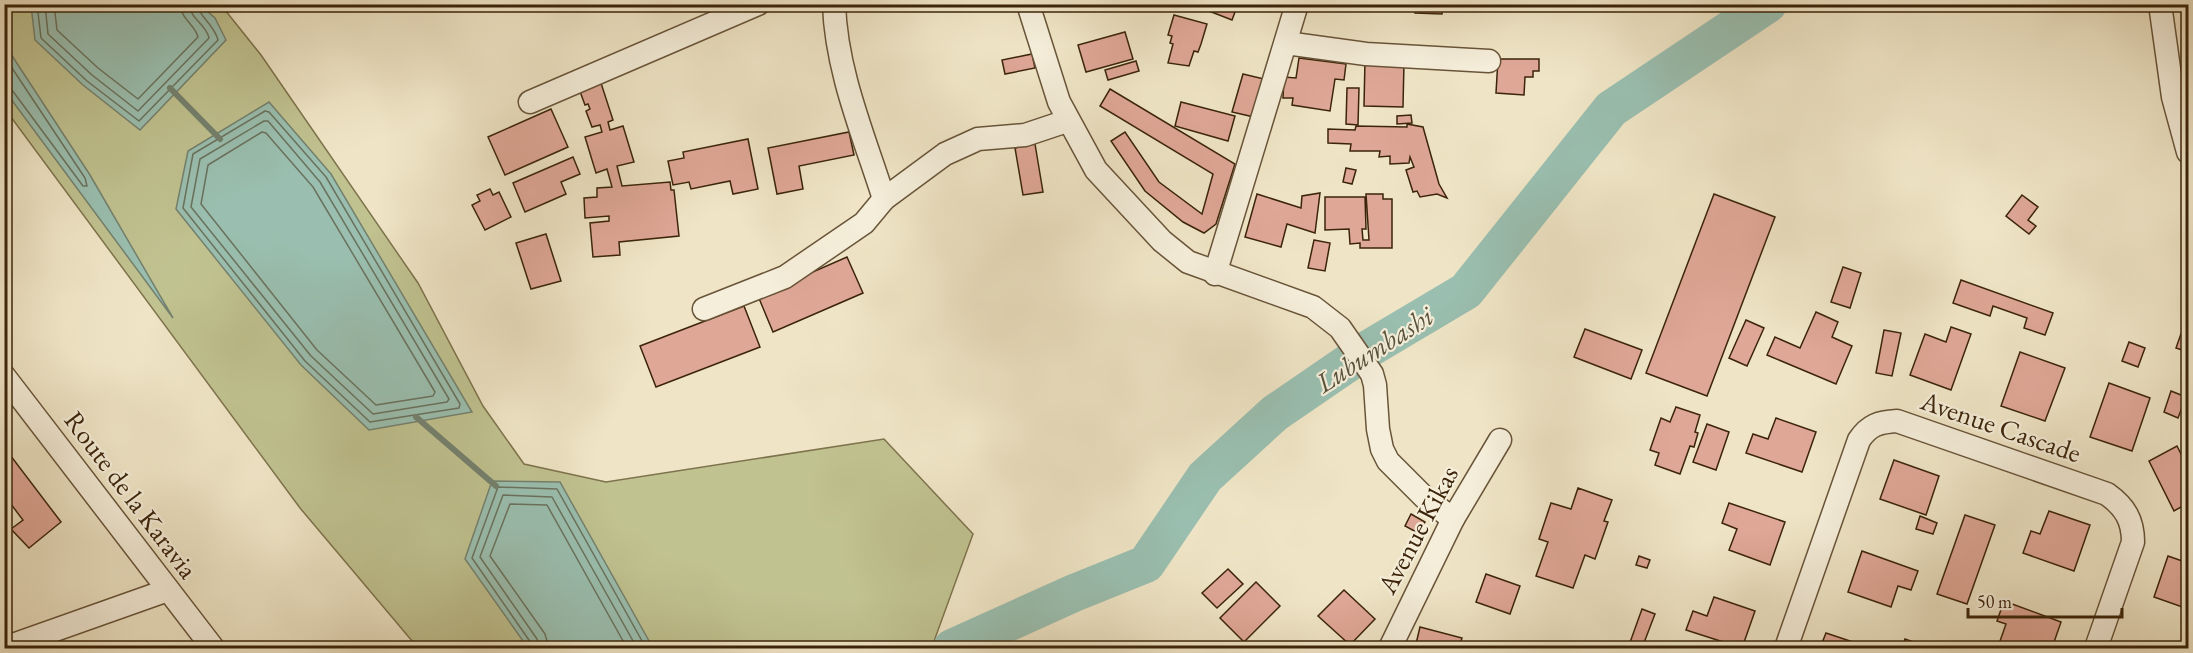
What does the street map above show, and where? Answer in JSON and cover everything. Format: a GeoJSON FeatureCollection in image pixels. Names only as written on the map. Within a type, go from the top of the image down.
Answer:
{"type":"FeatureCollection","features":[{"type":"Feature","properties":{"kind":"street"},"geometry":{"type":"LineString","coordinates":[[530,102],[758,4]]}},
{"type":"Feature","properties":{"kind":"street"},"geometry":{"type":"LineString","coordinates":[[834,4],[835,23],[846,78],[885,199]]}},
{"type":"Feature","properties":{"kind":"street"},"geometry":{"type":"LineString","coordinates":[[1028,4],[1067,121],[1096,170],[1162,241],[1188,262],[1215,274],[1313,307],[1326,314],[1348,337],[1372,374],[1378,429],[1382,449],[1388,460],[1425,498],[1453,519]]}},
{"type":"Feature","properties":{"kind":"street"},"geometry":{"type":"LineString","coordinates":[[1215,274],[1297,4]]}},
{"type":"Feature","properties":{"kind":"street"},"geometry":{"type":"LineString","coordinates":[[2160,4],[2173,97],[2188,152]]}},
{"type":"Feature","properties":{"kind":"street"},"geometry":{"type":"LineString","coordinates":[[1286,43],[1366,54],[1490,61]]}},
{"type":"Feature","properties":{"kind":"street"},"geometry":{"type":"LineString","coordinates":[[704,309],[785,277],[864,224],[885,199],[926,166],[969,143],[994,136],[1024,135],[1067,121]]}},
{"type":"Feature","properties":{"kind":"street","name":"Route de la Karavia"},"geometry":{"type":"LineString","coordinates":[[4,376],[213,648]]}},
{"type":"Feature","properties":{"kind":"street","name":"Avenue Cascade"},"geometry":{"type":"LineString","coordinates":[[1786,648],[1859,440],[1871,426],[1880,422],[1897,421],[2107,494],[2120,503],[2133,527],[2133,542],[2096,648]]}},
{"type":"Feature","properties":{"kind":"street","name":"Avenue Kikas"},"geometry":{"type":"LineString","coordinates":[[1390,648],[1453,519],[1500,440]]}},
{"type":"Feature","properties":{"kind":"street"},"geometry":{"type":"LineString","coordinates":[[4,648],[168,590]]}},
{"type":"Feature","properties":{"kind":"green space"},"geometry":{"type":"Polygon","coordinates":[[[4,5],[221,5],[261,55],[418,283],[483,406],[524,464],[606,482],[884,439],[973,534],[933,644],[924,648],[418,648],[300,508],[5,109],[4,5]]]}},
{"type":"Feature","properties":{"kind":"water"},"geometry":{"type":"Polygon","coordinates":[[[31,5],[200,5],[215,18],[226,40],[140,130],[83,85],[35,40],[31,5]]]}},
{"type":"Feature","properties":{"kind":"water"},"geometry":{"type":"Polygon","coordinates":[[[5,45],[90,175],[173,318],[5,91],[5,45]]]}},
{"type":"Feature","properties":{"kind":"water"},"geometry":{"type":"Polygon","coordinates":[[[269,102],[331,174],[472,412],[369,430],[301,365],[176,209],[188,151],[269,102]]]}},
{"type":"Feature","properties":{"kind":"water"},"geometry":{"type":"Polygon","coordinates":[[[492,481],[560,482],[653,648],[528,648],[465,559],[492,481]]]}},
{"type":"Feature","properties":{"kind":"building"},"geometry":{"type":"Polygon","coordinates":[[[1087,4],[1109,4],[1108,9],[1087,7],[1087,4]]]}},
{"type":"Feature","properties":{"kind":"building"},"geometry":{"type":"Polygon","coordinates":[[[1140,4],[1158,4],[1156,11],[1140,7],[1140,4]]]}},
{"type":"Feature","properties":{"kind":"building"},"geometry":{"type":"Polygon","coordinates":[[[1191,4],[1238,4],[1232,20],[1191,4]]]}},
{"type":"Feature","properties":{"kind":"building"},"geometry":{"type":"Polygon","coordinates":[[[1414,4],[1456,4],[1442,5],[1442,14],[1415,13],[1414,4]]]}},
{"type":"Feature","properties":{"kind":"building"},"geometry":{"type":"Polygon","coordinates":[[[1174,15],[1207,24],[1198,52],[1194,51],[1189,66],[1168,63],[1173,44],[1170,43],[1172,36],[1168,35],[1174,15]]]}},
{"type":"Feature","properties":{"kind":"building"},"geometry":{"type":"Polygon","coordinates":[[[1125,32],[1133,59],[1086,72],[1078,45],[1125,32]]]}},
{"type":"Feature","properties":{"kind":"building"},"geometry":{"type":"Polygon","coordinates":[[[1032,54],[1035,68],[1005,74],[1002,60],[1032,54]]]}},
{"type":"Feature","properties":{"kind":"building"},"geometry":{"type":"Polygon","coordinates":[[[1299,58],[1346,64],[1344,80],[1335,79],[1330,111],[1292,105],[1293,98],[1283,98],[1284,77],[1296,78],[1299,58]]]}},
{"type":"Feature","properties":{"kind":"building"},"geometry":{"type":"Polygon","coordinates":[[[1498,59],[1539,59],[1539,71],[1533,71],[1533,77],[1525,77],[1524,95],[1496,93],[1498,59]]]}},
{"type":"Feature","properties":{"kind":"building"},"geometry":{"type":"Polygon","coordinates":[[[1365,60],[1404,62],[1403,107],[1364,106],[1365,60]]]}},
{"type":"Feature","properties":{"kind":"building"},"geometry":{"type":"Polygon","coordinates":[[[1136,61],[1139,71],[1108,80],[1105,70],[1136,61]]]}},
{"type":"Feature","properties":{"kind":"building"},"geometry":{"type":"Polygon","coordinates":[[[1243,74],[1264,79],[1254,117],[1232,112],[1243,74]]]}},
{"type":"Feature","properties":{"kind":"building"},"geometry":{"type":"Polygon","coordinates":[[[600,80],[613,120],[608,122],[610,130],[623,126],[634,162],[617,166],[622,186],[670,182],[671,190],[674,190],[679,236],[619,242],[620,255],[593,257],[590,223],[609,221],[609,216],[585,218],[584,198],[597,197],[597,188],[612,187],[607,169],[596,173],[585,137],[602,132],[600,125],[592,127],[586,111],[590,109],[588,104],[585,105],[578,86],[600,80]]]}},
{"type":"Feature","properties":{"kind":"building"},"geometry":{"type":"Polygon","coordinates":[[[1347,88],[1359,88],[1358,125],[1346,124],[1347,88]]]}},
{"type":"Feature","properties":{"kind":"building"},"geometry":{"type":"Polygon","coordinates":[[[1110,89],[1235,164],[1216,224],[1204,233],[1183,222],[1145,191],[1111,141],[1125,132],[1159,182],[1202,214],[1213,174],[1100,106],[1110,89]]]}},
{"type":"Feature","properties":{"kind":"building"},"geometry":{"type":"Polygon","coordinates":[[[1181,102],[1235,116],[1228,141],[1175,126],[1181,102]]]}},
{"type":"Feature","properties":{"kind":"building"},"geometry":{"type":"Polygon","coordinates":[[[551,109],[568,147],[505,175],[488,137],[551,109]]]}},
{"type":"Feature","properties":{"kind":"building"},"geometry":{"type":"Polygon","coordinates":[[[1411,115],[1412,123],[1397,124],[1397,116],[1411,115]]]}},
{"type":"Feature","properties":{"kind":"building"},"geometry":{"type":"Polygon","coordinates":[[[1407,124],[1423,127],[1439,184],[1447,198],[1437,194],[1420,197],[1417,191],[1413,192],[1406,170],[1414,167],[1410,157],[1409,163],[1390,164],[1390,156],[1379,157],[1380,151],[1350,151],[1351,144],[1328,143],[1328,129],[1355,130],[1356,126],[1407,127],[1407,124]]]}},
{"type":"Feature","properties":{"kind":"building"},"geometry":{"type":"Polygon","coordinates":[[[849,132],[854,155],[799,166],[803,189],[777,194],[768,148],[849,132]]]}},
{"type":"Feature","properties":{"kind":"building"},"geometry":{"type":"Polygon","coordinates":[[[748,139],[758,189],[733,194],[730,181],[691,189],[689,182],[673,185],[668,161],[684,158],[683,152],[748,139]]]}},
{"type":"Feature","properties":{"kind":"building"},"geometry":{"type":"Polygon","coordinates":[[[1035,144],[1043,192],[1023,195],[1015,148],[1035,144]]]}},
{"type":"Feature","properties":{"kind":"building"},"geometry":{"type":"Polygon","coordinates":[[[573,157],[580,174],[561,182],[566,194],[525,212],[513,183],[573,157]]]}},
{"type":"Feature","properties":{"kind":"building"},"geometry":{"type":"Polygon","coordinates":[[[1346,168],[1356,170],[1352,184],[1343,182],[1346,168]]]}},
{"type":"Feature","properties":{"kind":"building"},"geometry":{"type":"Polygon","coordinates":[[[490,189],[493,195],[499,192],[511,217],[485,230],[472,205],[480,201],[477,195],[490,189]]]}},
{"type":"Feature","properties":{"kind":"building"},"geometry":{"type":"Polygon","coordinates":[[[1320,193],[1315,233],[1287,224],[1281,247],[1245,237],[1257,194],[1301,208],[1302,196],[1320,193]]]}},
{"type":"Feature","properties":{"kind":"building"},"geometry":{"type":"Polygon","coordinates":[[[1366,194],[1383,194],[1383,199],[1392,199],[1392,248],[1360,248],[1360,243],[1350,244],[1349,229],[1325,230],[1325,197],[1365,197],[1366,229],[1362,229],[1363,240],[1369,240],[1366,194]]]}},
{"type":"Feature","properties":{"kind":"building"},"geometry":{"type":"Polygon","coordinates":[[[1714,194],[1775,217],[1707,396],[1646,373],[1714,194]]]}},
{"type":"Feature","properties":{"kind":"building"},"geometry":{"type":"Polygon","coordinates":[[[2022,195],[2038,207],[2028,220],[2036,226],[2029,234],[2006,216],[2022,195]]]}},
{"type":"Feature","properties":{"kind":"building"},"geometry":{"type":"Polygon","coordinates":[[[546,234],[561,281],[531,289],[516,243],[546,234]]]}},
{"type":"Feature","properties":{"kind":"building"},"geometry":{"type":"Polygon","coordinates":[[[1314,240],[1330,243],[1325,271],[1308,268],[1314,240]]]}},
{"type":"Feature","properties":{"kind":"building"},"geometry":{"type":"Polygon","coordinates":[[[847,257],[863,293],[773,332],[758,296],[847,257]]]}},
{"type":"Feature","properties":{"kind":"building"},"geometry":{"type":"Polygon","coordinates":[[[1843,267],[1861,273],[1850,308],[1831,302],[1843,267]]]}},
{"type":"Feature","properties":{"kind":"building"},"geometry":{"type":"Polygon","coordinates":[[[1961,280],[2053,313],[2045,335],[2024,328],[2027,318],[1993,306],[1990,316],[1953,303],[1961,280]]]}},
{"type":"Feature","properties":{"kind":"building"},"geometry":{"type":"Polygon","coordinates":[[[744,306],[760,347],[656,387],[640,346],[744,306]]]}},
{"type":"Feature","properties":{"kind":"building"},"geometry":{"type":"Polygon","coordinates":[[[1816,312],[1838,322],[1832,337],[1852,346],[1836,384],[1767,355],[1775,337],[1800,348],[1816,312]]]}},
{"type":"Feature","properties":{"kind":"building"},"geometry":{"type":"Polygon","coordinates":[[[1746,320],[1764,328],[1747,366],[1729,358],[1746,320]]]}},
{"type":"Feature","properties":{"kind":"building"},"geometry":{"type":"Polygon","coordinates":[[[1951,327],[1971,334],[1951,390],[1910,375],[1925,334],[1946,342],[1951,327]]]}},
{"type":"Feature","properties":{"kind":"building"},"geometry":{"type":"Polygon","coordinates":[[[1585,329],[1642,350],[1631,379],[1574,357],[1585,329]]]}},
{"type":"Feature","properties":{"kind":"building"},"geometry":{"type":"Polygon","coordinates":[[[1884,330],[1901,333],[1892,376],[1876,373],[1884,330]]]}},
{"type":"Feature","properties":{"kind":"building"},"geometry":{"type":"Polygon","coordinates":[[[2182,331],[2188,333],[2188,352],[2176,348],[2182,331]]]}},
{"type":"Feature","properties":{"kind":"building"},"geometry":{"type":"Polygon","coordinates":[[[2129,342],[2145,348],[2138,367],[2122,361],[2129,342]]]}},
{"type":"Feature","properties":{"kind":"building"},"geometry":{"type":"Polygon","coordinates":[[[2020,352],[2065,368],[2045,421],[2001,406],[2020,352]]]}},
{"type":"Feature","properties":{"kind":"building"},"geometry":{"type":"Polygon","coordinates":[[[2109,383],[2150,398],[2132,451],[2090,437],[2109,383]]]}},
{"type":"Feature","properties":{"kind":"building"},"geometry":{"type":"Polygon","coordinates":[[[2171,391],[2186,397],[2178,418],[2164,412],[2171,391]]]}},
{"type":"Feature","properties":{"kind":"building"},"geometry":{"type":"Polygon","coordinates":[[[1676,407],[1700,415],[1694,447],[1690,446],[1680,474],[1655,465],[1659,453],[1650,450],[1661,418],[1670,422],[1676,407]]]}},
{"type":"Feature","properties":{"kind":"building"},"geometry":{"type":"Polygon","coordinates":[[[1776,418],[1816,432],[1802,472],[1746,453],[1753,434],[1768,439],[1776,418]]]}},
{"type":"Feature","properties":{"kind":"building"},"geometry":{"type":"Polygon","coordinates":[[[1707,424],[1729,432],[1716,470],[1693,462],[1707,424]]]}},
{"type":"Feature","properties":{"kind":"building"},"geometry":{"type":"Polygon","coordinates":[[[2177,446],[2182,456],[2188,453],[2188,503],[2174,511],[2149,461],[2177,446]]]}},
{"type":"Feature","properties":{"kind":"building"},"geometry":{"type":"Polygon","coordinates":[[[4,447],[61,522],[29,548],[11,529],[23,520],[4,495],[4,447]]]}},
{"type":"Feature","properties":{"kind":"building"},"geometry":{"type":"Polygon","coordinates":[[[1894,460],[1939,476],[1926,515],[1880,499],[1894,460]]]}},
{"type":"Feature","properties":{"kind":"building"},"geometry":{"type":"Polygon","coordinates":[[[1578,488],[1612,500],[1604,521],[1608,522],[1595,559],[1585,555],[1573,588],[1536,576],[1548,542],[1539,539],[1551,503],[1571,509],[1578,488]]]}},
{"type":"Feature","properties":{"kind":"building"},"geometry":{"type":"Polygon","coordinates":[[[1729,503],[1785,522],[1770,565],[1729,550],[1737,529],[1722,523],[1729,503]]]}},
{"type":"Feature","properties":{"kind":"building"},"geometry":{"type":"Polygon","coordinates":[[[2049,511],[2090,525],[2074,571],[2023,553],[2031,531],[2040,534],[2049,511]]]}},
{"type":"Feature","properties":{"kind":"building"},"geometry":{"type":"Polygon","coordinates":[[[1411,514],[1425,522],[1418,533],[1405,526],[1411,514]]]}},
{"type":"Feature","properties":{"kind":"building"},"geometry":{"type":"Polygon","coordinates":[[[1965,515],[1995,525],[1967,604],[1937,594],[1965,515]]]}},
{"type":"Feature","properties":{"kind":"building"},"geometry":{"type":"Polygon","coordinates":[[[1920,516],[1937,523],[1933,534],[1916,529],[1920,516]]]}},
{"type":"Feature","properties":{"kind":"building"},"geometry":{"type":"Polygon","coordinates":[[[1862,551],[1918,571],[1911,590],[1898,586],[1891,607],[1848,592],[1862,551]]]}},
{"type":"Feature","properties":{"kind":"building"},"geometry":{"type":"Polygon","coordinates":[[[1639,556],[1650,560],[1647,568],[1636,565],[1639,556]]]}},
{"type":"Feature","properties":{"kind":"building"},"geometry":{"type":"Polygon","coordinates":[[[2168,556],[2188,563],[2188,609],[2154,597],[2168,556]]]}},
{"type":"Feature","properties":{"kind":"building"},"geometry":{"type":"Polygon","coordinates":[[[1228,569],[1243,584],[1217,608],[1202,593],[1228,569]]]}},
{"type":"Feature","properties":{"kind":"building"},"geometry":{"type":"Polygon","coordinates":[[[1486,574],[1520,586],[1510,614],[1476,602],[1486,574]]]}},
{"type":"Feature","properties":{"kind":"building"},"geometry":{"type":"Polygon","coordinates":[[[1256,582],[1280,606],[1244,642],[1220,618],[1256,582]]]}},
{"type":"Feature","properties":{"kind":"building"},"geometry":{"type":"Polygon","coordinates":[[[1344,590],[1375,619],[1350,645],[1318,616],[1344,590]]]}},
{"type":"Feature","properties":{"kind":"building"},"geometry":{"type":"Polygon","coordinates":[[[1714,597],[1755,611],[1742,648],[1686,630],[1693,611],[1707,616],[1714,597]]]}},
{"type":"Feature","properties":{"kind":"building"},"geometry":{"type":"Polygon","coordinates":[[[2004,601],[2061,622],[2052,648],[2012,648],[1999,644],[2006,624],[1997,621],[2004,601]]]}},
{"type":"Feature","properties":{"kind":"building"},"geometry":{"type":"Polygon","coordinates":[[[1642,609],[1655,614],[1642,648],[1628,648],[1642,609]]]}},
{"type":"Feature","properties":{"kind":"building"},"geometry":{"type":"Polygon","coordinates":[[[1420,627],[1462,638],[1459,648],[1415,648],[1420,627]]]}},
{"type":"Feature","properties":{"kind":"building"},"geometry":{"type":"Polygon","coordinates":[[[1826,633],[1871,648],[1820,648],[1826,633]]]}},
{"type":"Feature","properties":{"kind":"building"},"geometry":{"type":"Polygon","coordinates":[[[1905,639],[1930,648],[1902,648],[1905,639]]]}},
{"type":"Feature","properties":{"kind":"waterway","name":"Lubumbashi"},"geometry":{"type":"LineString","coordinates":[[952,648],[1074,593],[1146,564],[1205,477],[1275,413],[1370,348],[1466,291],[1611,109],[1768,4]]}},
{"type":"Feature","properties":{"kind":"waterway"},"geometry":{"type":"LineString","coordinates":[[170,88],[220,139]]}},
{"type":"Feature","properties":{"kind":"waterway"},"geometry":{"type":"LineString","coordinates":[[416,417],[496,486]]}}]}
